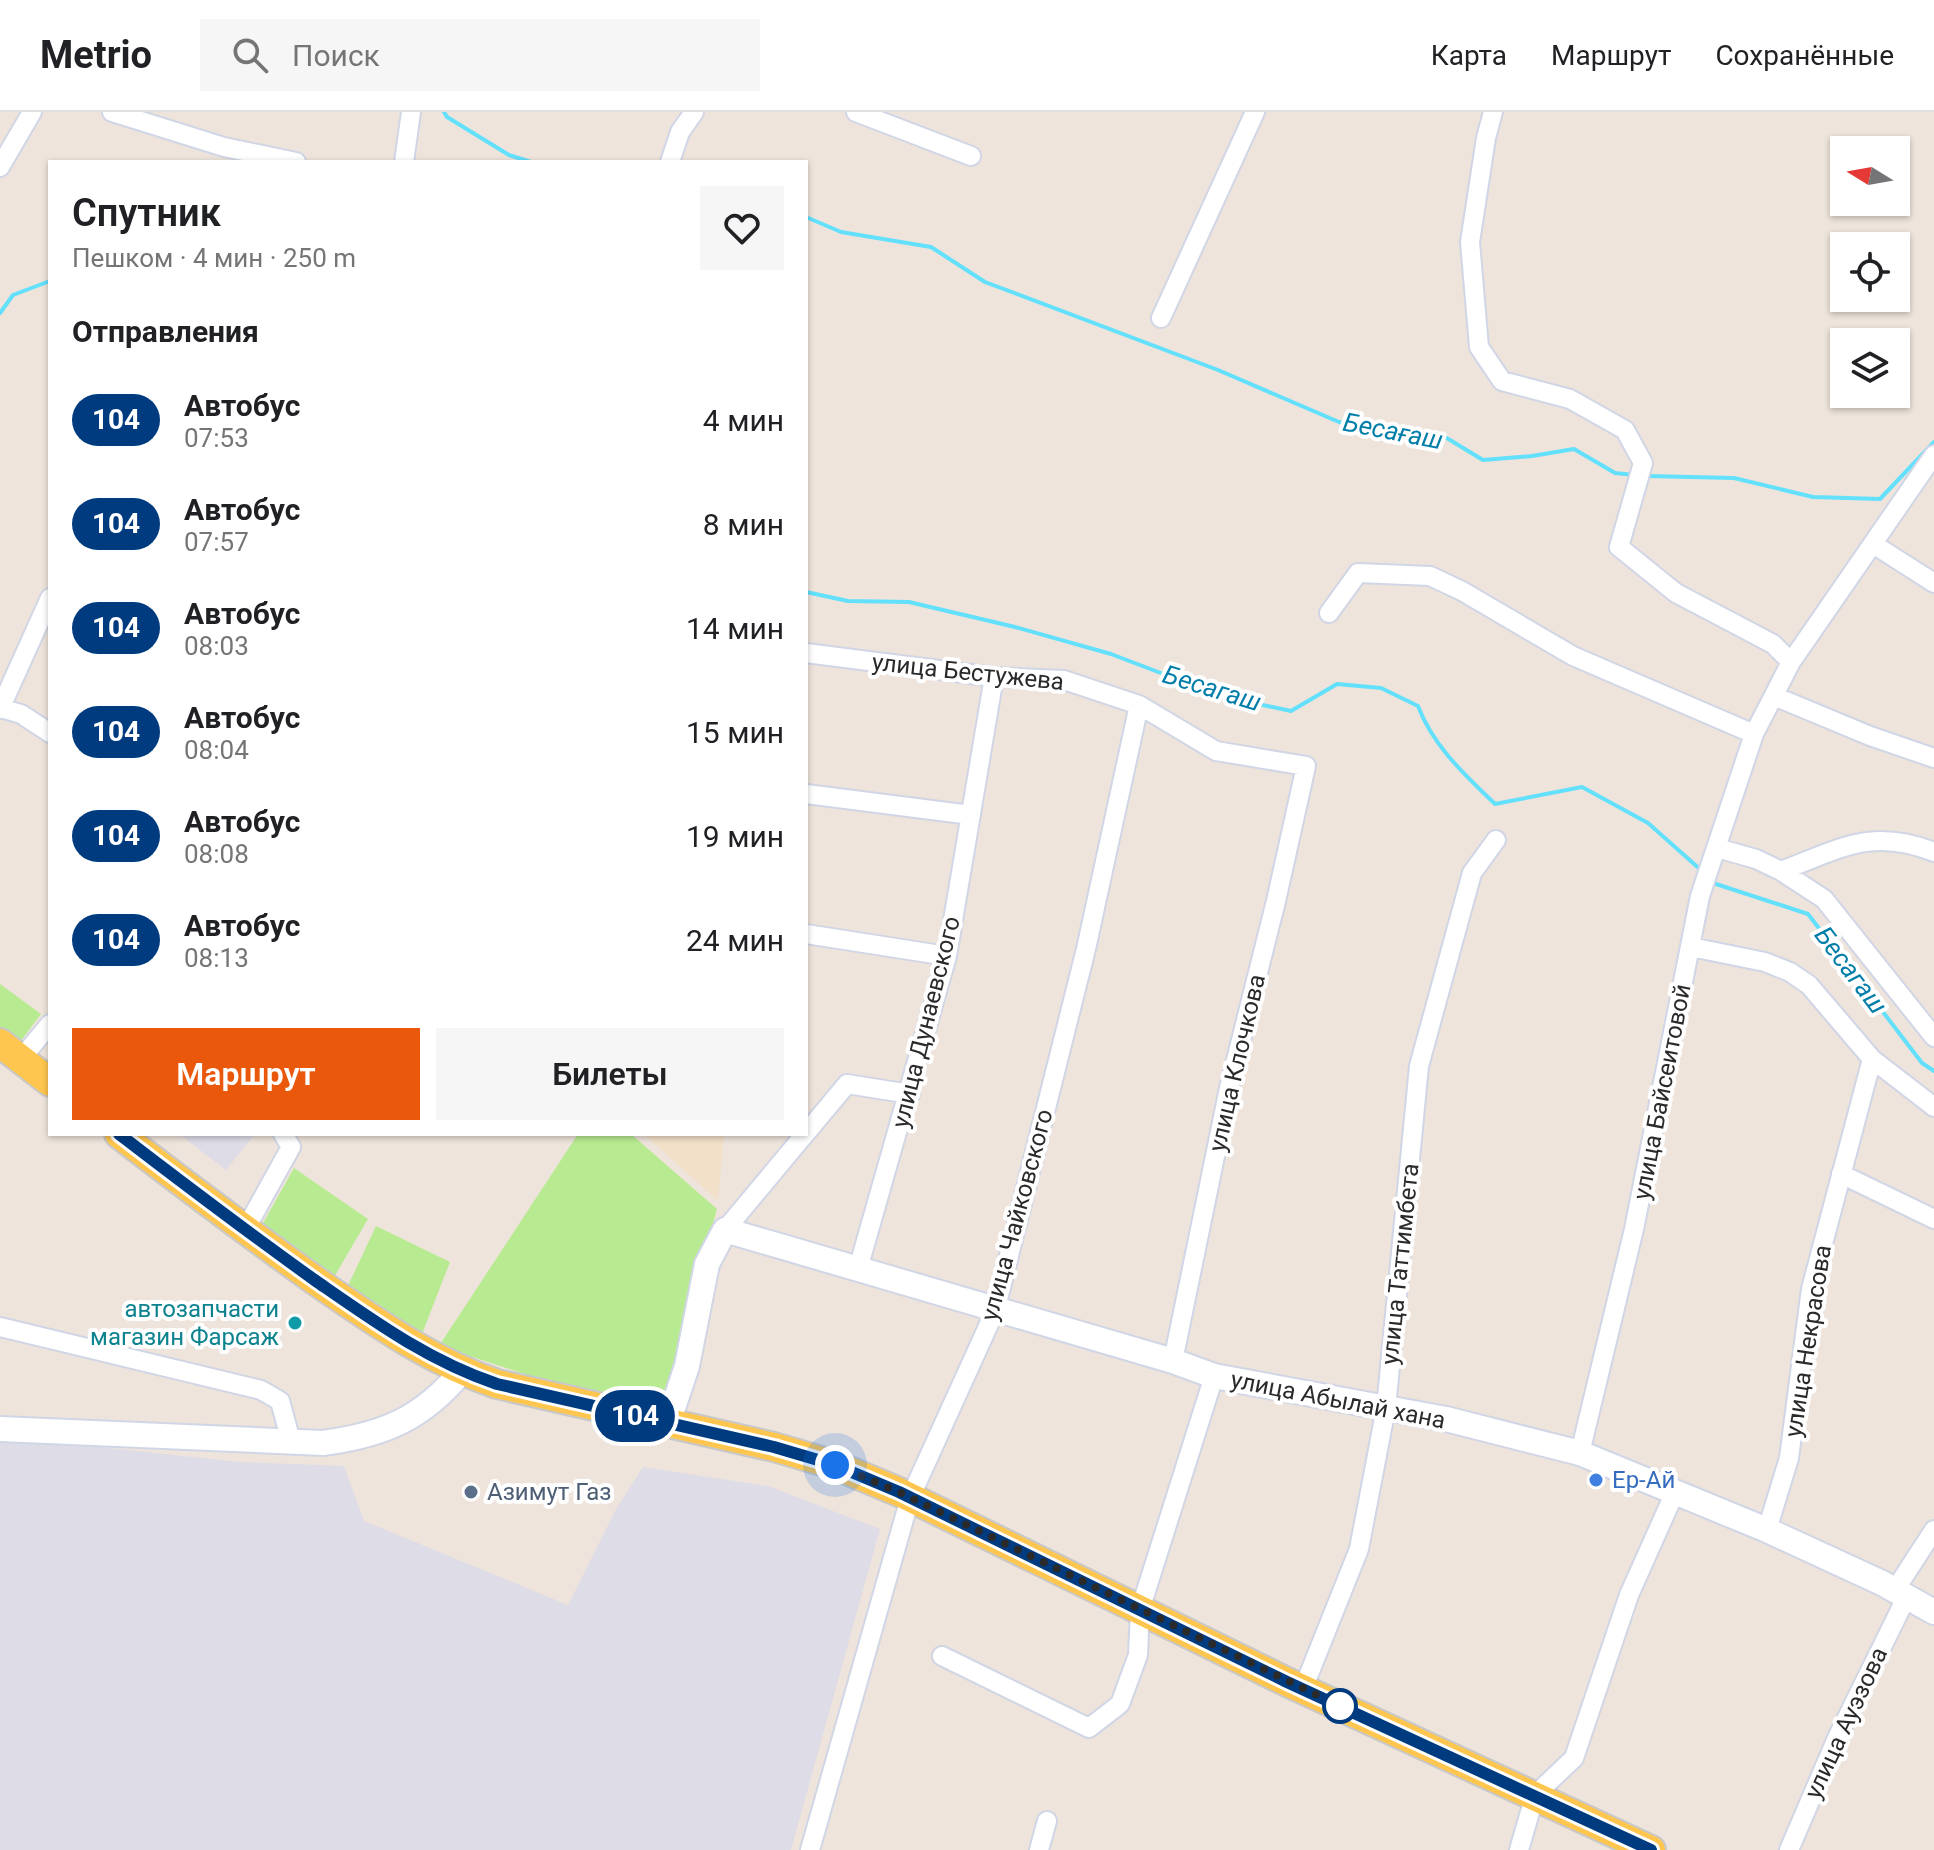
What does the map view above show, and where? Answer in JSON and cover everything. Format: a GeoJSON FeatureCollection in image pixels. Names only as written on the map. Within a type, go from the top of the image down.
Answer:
{"type":"FeatureCollection","features":[{"type":"Feature","properties":{"kind":"main road"},"geometry":{"type":"LineString","coordinates":[[6,1051],[48,1081]]}},
{"type":"Feature","properties":{"kind":"main road"},"geometry":{"type":"LineString","coordinates":[[122,1136],[245,1230],[401,1339],[461,1372],[497,1384],[774,1447],[835,1465],[910,1498],[1303,1689],[1651,1850]]}},
{"type":"Feature","properties":{"kind":"street"},"geometry":{"type":"LineString","coordinates":[[0,167],[32,112]]}},
{"type":"Feature","properties":{"kind":"street"},"geometry":{"type":"LineString","coordinates":[[112,112],[223,154],[278,160]]}},
{"type":"Feature","properties":{"kind":"street"},"geometry":{"type":"LineString","coordinates":[[404,160],[411,112]]}},
{"type":"Feature","properties":{"kind":"street"},"geometry":{"type":"LineString","coordinates":[[671,160],[680,132],[694,112]]}},
{"type":"Feature","properties":{"kind":"street"},"geometry":{"type":"LineString","coordinates":[[856,112],[971,156]]}},
{"type":"Feature","properties":{"kind":"street"},"geometry":{"type":"LineString","coordinates":[[1161,318],[1255,112]]}},
{"type":"Feature","properties":{"kind":"street"},"geometry":{"type":"LineString","coordinates":[[1493,112],[1470,242],[1479,347],[1502,381],[1570,399],[1625,430],[1643,463],[1619,547],[1676,593],[1773,644],[1791,662]]}},
{"type":"Feature","properties":{"kind":"street","name":"улица Байсеитовой"},"geometry":{"type":"LineString","coordinates":[[1580,1453],[1634,1229],[1700,896],[1754,734],[1791,662],[1934,455]]}},
{"type":"Feature","properties":{"kind":"street"},"geometry":{"type":"LineString","coordinates":[[1873,544],[1934,583]]}},
{"type":"Feature","properties":{"kind":"street"},"geometry":{"type":"LineString","coordinates":[[1329,613],[1358,573],[1430,576],[1462,591],[1573,656],[1754,734]]}},
{"type":"Feature","properties":{"kind":"street"},"geometry":{"type":"LineString","coordinates":[[48,602],[1,708],[21,714],[48,732]]}},
{"type":"Feature","properties":{"kind":"street","name":"улица Бестужева"},"geometry":{"type":"LineString","coordinates":[[808,653],[994,677],[1064,680],[1139,705],[1216,751],[1306,766]]}},
{"type":"Feature","properties":{"kind":"street","name":"улица Дунаевского"},"geometry":{"type":"LineString","coordinates":[[858,1269],[947,956],[994,677]]}},
{"type":"Feature","properties":{"kind":"street"},"geometry":{"type":"LineString","coordinates":[[1774,696],[1870,736],[1934,758]]}},
{"type":"Feature","properties":{"kind":"street","name":"улица Чайковского"},"geometry":{"type":"LineString","coordinates":[[810,1850],[910,1498],[995,1311],[1086,949],[1139,705]]}},
{"type":"Feature","properties":{"kind":"street","name":"улица Клочкова"},"geometry":{"type":"LineString","coordinates":[[1173,1361],[1229,1088],[1306,766]]}},
{"type":"Feature","properties":{"kind":"street"},"geometry":{"type":"LineString","coordinates":[[808,794],[971,815]]}},
{"type":"Feature","properties":{"kind":"street"},"geometry":{"type":"LineString","coordinates":[[1781,871],[1856,843],[1880,839],[1911,843],[1934,852]]}},
{"type":"Feature","properties":{"kind":"street","name":"улица Таттимбета"},"geometry":{"type":"LineString","coordinates":[[1303,1689],[1359,1549],[1386,1408],[1419,1066],[1472,873],[1496,840]]}},
{"type":"Feature","properties":{"kind":"street"},"geometry":{"type":"LineString","coordinates":[[1714,855],[1756,859],[1824,899],[1934,1037]]}},
{"type":"Feature","properties":{"kind":"street"},"geometry":{"type":"LineString","coordinates":[[808,934],[947,956]]}},
{"type":"Feature","properties":{"kind":"street"},"geometry":{"type":"LineString","coordinates":[[1691,947],[1765,962],[1790,972],[1809,985],[1872,1059],[1934,1107]]}},
{"type":"Feature","properties":{"kind":"street"},"geometry":{"type":"LineString","coordinates":[[6,1051],[48,1025]]}},
{"type":"Feature","properties":{"kind":"street","name":"улица Некрасова"},"geometry":{"type":"LineString","coordinates":[[1767,1530],[1789,1458],[1811,1289],[1872,1059]]}},
{"type":"Feature","properties":{"kind":"street"},"geometry":{"type":"LineString","coordinates":[[808,1130],[847,1084],[910,1094]]}},
{"type":"Feature","properties":{"kind":"street"},"geometry":{"type":"LineString","coordinates":[[245,1230],[291,1147],[284,1136]]}},
{"type":"Feature","properties":{"kind":"street"},"geometry":{"type":"LineString","coordinates":[[668,1423],[687,1366],[707,1264],[725,1230],[803,1136]]}},
{"type":"Feature","properties":{"kind":"street"},"geometry":{"type":"LineString","coordinates":[[1841,1174],[1934,1219]]}},
{"type":"Feature","properties":{"kind":"street","name":"улица Абылай хана"},"geometry":{"type":"LineString","coordinates":[[725,1230],[1173,1361],[1214,1376],[1446,1419],[1580,1453],[1767,1530],[1934,1612]]}},
{"type":"Feature","properties":{"kind":"street"},"geometry":{"type":"LineString","coordinates":[[0,1327],[261,1390],[280,1401],[291,1441]]}},
{"type":"Feature","properties":{"kind":"street"},"geometry":{"type":"LineString","coordinates":[[0,1429],[323,1443],[376,1434],[399,1423],[443,1393],[461,1372]]}},
{"type":"Feature","properties":{"kind":"street"},"geometry":{"type":"LineString","coordinates":[[942,1656],[1089,1728],[1120,1704],[1138,1655],[1140,1610],[1214,1376]]}},
{"type":"Feature","properties":{"kind":"street"},"geometry":{"type":"LineString","coordinates":[[1519,1850],[1535,1795],[1574,1758],[1629,1595],[1675,1492]]}},
{"type":"Feature","properties":{"kind":"street","name":"улица Ауэзова"},"geometry":{"type":"LineString","coordinates":[[1789,1850],[1900,1594],[1934,1530]]}},
{"type":"Feature","properties":{"kind":"street"},"geometry":{"type":"LineString","coordinates":[[1039,1850],[1047,1821]]}},
{"type":"Feature","properties":{"kind":"shaded area"},"geometry":{"type":"Polygon","coordinates":[[[182,1136],[253,1136],[226,1170],[182,1136]]]}},
{"type":"Feature","properties":{"kind":"shaded area"},"geometry":{"type":"Polygon","coordinates":[[[646,1136],[724,1136],[718,1201],[646,1136]]]}},
{"type":"Feature","properties":{"kind":"shaded area"},"geometry":{"type":"Polygon","coordinates":[[[0,1436],[239,1462],[344,1466],[364,1521],[568,1605],[616,1509],[643,1467],[768,1486],[880,1529],[791,1850],[0,1850],[0,1436]]]}},
{"type":"Feature","properties":{"kind":"green space"},"geometry":{"type":"Polygon","coordinates":[[[0,984],[41,1014],[20,1042],[0,1027],[0,984]]]}},
{"type":"Feature","properties":{"kind":"green space"},"geometry":{"type":"Polygon","coordinates":[[[577,1136],[633,1136],[717,1209],[660,1418],[439,1346],[577,1136]]]}},
{"type":"Feature","properties":{"kind":"green space"},"geometry":{"type":"Polygon","coordinates":[[[294,1168],[368,1219],[333,1279],[262,1225],[294,1168]]]}},
{"type":"Feature","properties":{"kind":"green space"},"geometry":{"type":"Polygon","coordinates":[[[376,1226],[450,1262],[420,1339],[347,1288],[376,1226]]]}},
{"type":"Feature","properties":{"kind":"waterway","name":"Бесағаш"},"geometry":{"type":"LineString","coordinates":[[444,112],[447,117],[509,155],[525,160]]}},
{"type":"Feature","properties":{"kind":"waterway","name":"Бесағаш"},"geometry":{"type":"LineString","coordinates":[[808,218],[841,232],[931,247],[985,282],[1218,370],[1339,422],[1385,432],[1440,434],[1483,460],[1574,449],[1615,473],[1634,475]]}},
{"type":"Feature","properties":{"kind":"waterway","name":"Бесагаш"},"geometry":{"type":"LineString","coordinates":[[0,313],[13,295],[48,282]]}},
{"type":"Feature","properties":{"kind":"waterway","name":"Бесағаш"},"geometry":{"type":"LineString","coordinates":[[1647,476],[1734,478],[1813,497],[1880,499],[1934,442]]}},
{"type":"Feature","properties":{"kind":"waterway","name":"Бесагаш"},"geometry":{"type":"LineString","coordinates":[[808,592],[848,601],[909,602],[1015,627],[1111,654],[1221,696],[1291,711],[1337,684],[1381,688],[1418,706],[1441,747],[1495,804],[1582,787],[1648,823],[1702,871]]}},
{"type":"Feature","properties":{"kind":"waterway","name":"Бесагаш"},"geometry":{"type":"LineString","coordinates":[[1711,879],[1716,884],[1808,914],[1922,1063],[1934,1071]]}},
{"type":"Feature","properties":{"kind":"bus line","name":"104"},"geometry":{"type":"LineString","coordinates":[[122,1136],[245,1230],[357,1309],[424,1353],[461,1372],[497,1384],[774,1447],[835,1465],[899,1492],[1287,1682],[1651,1850]]}},
{"type":"Feature","properties":{"kind":"place","name":"автозапчасти магазин Фарсаж"},"geometry":{"type":"Point","coordinates":[295,1323]}},
{"type":"Feature","properties":{"kind":"place","name":"Ер-Ай"},"geometry":{"type":"Point","coordinates":[1596,1480]}},
{"type":"Feature","properties":{"kind":"place","name":"Азимут Газ"},"geometry":{"type":"Point","coordinates":[471,1492]}},
{"type":"Feature","properties":{"kind":"route"},"geometry":{"type":"LineString","coordinates":[[835,1465],[899,1492],[1340,1706]]}}]}
